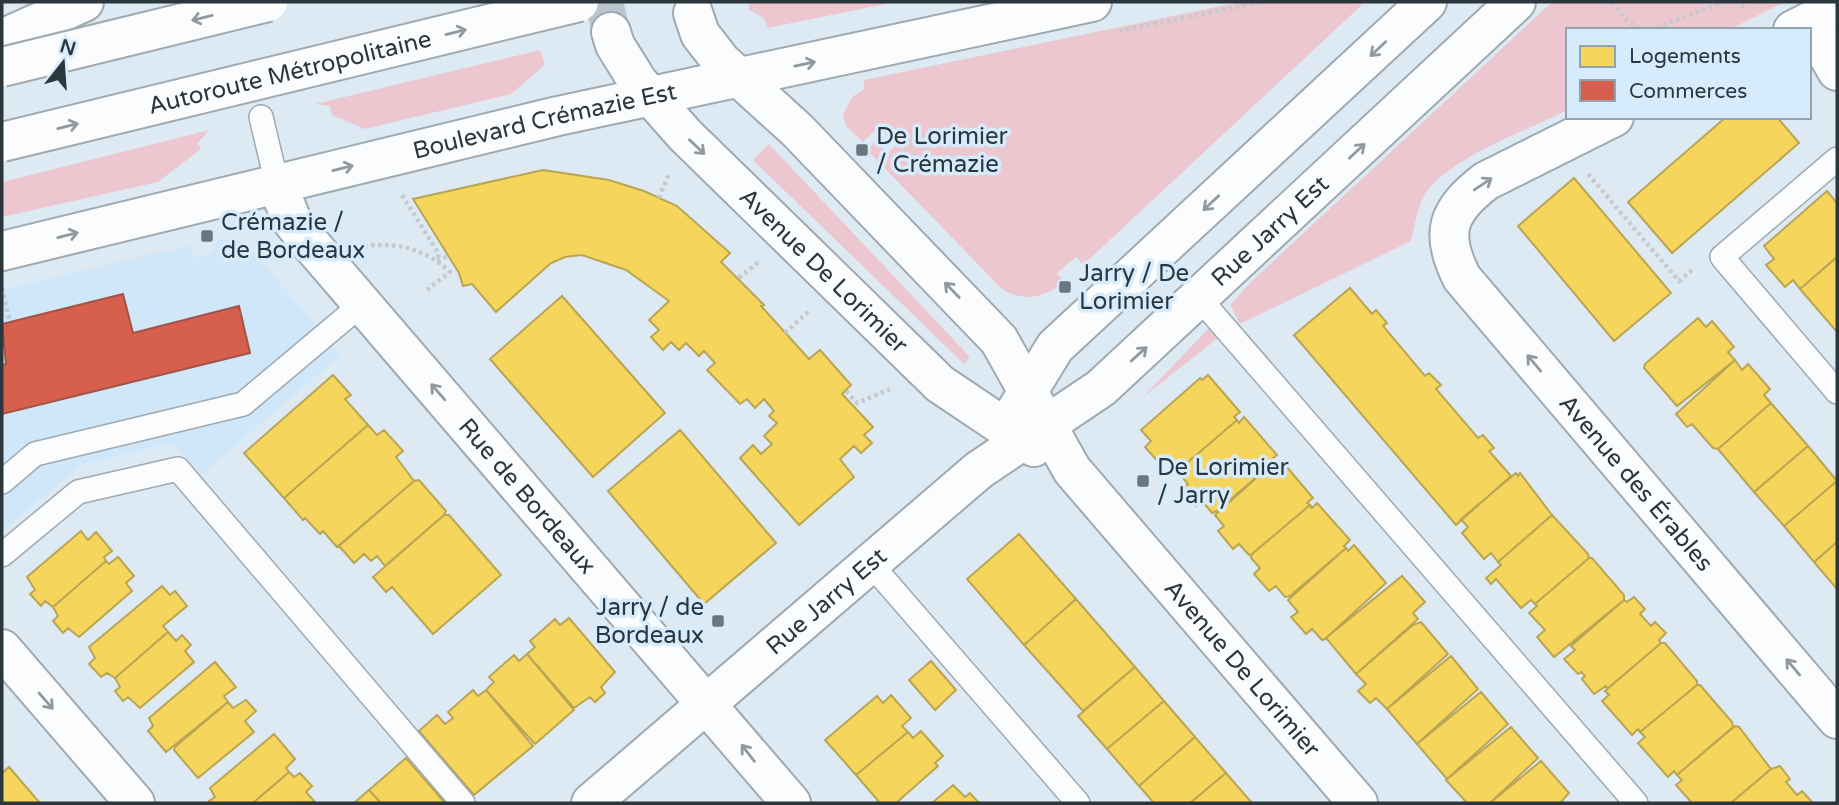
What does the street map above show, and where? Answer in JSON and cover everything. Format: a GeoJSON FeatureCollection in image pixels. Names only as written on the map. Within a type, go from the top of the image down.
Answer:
{"type":"FeatureCollection","features":[{"type":"Feature","properties":{"kind":"main road"},"geometry":{"type":"LineString","coordinates":[[2,38],[84,2]]}},
{"type":"Feature","properties":{"kind":"main road"},"geometry":{"type":"LineString","coordinates":[[2,67],[268,2]]}},
{"type":"Feature","properties":{"kind":"main road","name":"Autoroute Métropolitaine"},"geometry":{"type":"LineString","coordinates":[[2,142],[579,2]]}},
{"type":"Feature","properties":{"kind":"main road","name":"Boulevard Crémazie Est"},"geometry":{"type":"LineString","coordinates":[[2,251],[558,116],[1092,2]]}},
{"type":"Feature","properties":{"kind":"main road"},"geometry":{"type":"LineString","coordinates":[[1028,392],[1062,341],[1427,2]]}},
{"type":"Feature","properties":{"kind":"main road","name":"Rue Jarry Est"},"geometry":{"type":"LineString","coordinates":[[591,803],[1025,431],[1101,388],[1200,299],[1516,2]]}},
{"type":"Feature","properties":{"kind":"main road","name":"Avenue De Lorimier"},"geometry":{"type":"LineString","coordinates":[[693,13],[709,47],[797,130],[999,340],[1028,392],[1025,431]]}},
{"type":"Feature","properties":{"kind":"main road"},"geometry":{"type":"LineString","coordinates":[[1813,20],[1837,71]]}},
{"type":"Feature","properties":{"kind":"main road","name":"Avenue De Lorimier"},"geometry":{"type":"LineString","coordinates":[[611,32],[624,62],[685,135],[940,384],[1025,431],[1072,470],[1358,803]]}},
{"type":"Feature","properties":{"kind":"main road","name":"Avenue des Érables"},"geometry":{"type":"LineString","coordinates":[[1610,119],[1486,181],[1460,205],[1451,221],[1447,239],[1462,278],[1837,719]]}},
{"type":"Feature","properties":{"kind":"main road","name":"Rue de Bordeaux"},"geometry":{"type":"LineString","coordinates":[[276,184],[292,221],[791,803]]}},
{"type":"Feature","properties":{"kind":"main road"},"geometry":{"type":"LineString","coordinates":[[2,649],[135,803]]}},
{"type":"Feature","properties":{"kind":"lane"},"geometry":{"type":"LineString","coordinates":[[261,117],[276,184]]}},
{"type":"Feature","properties":{"kind":"lane"},"geometry":{"type":"LineString","coordinates":[[1837,159],[1722,257],[1837,392]]}},
{"type":"Feature","properties":{"kind":"lane"},"geometry":{"type":"LineString","coordinates":[[1200,299],[1636,803]]}},
{"type":"Feature","properties":{"kind":"lane"},"geometry":{"type":"LineString","coordinates":[[2,482],[35,454],[243,404],[362,304]]}},
{"type":"Feature","properties":{"kind":"lane"},"geometry":{"type":"LineString","coordinates":[[2,555],[78,492],[178,469],[463,803]]}},
{"type":"Feature","properties":{"kind":"lane"},"geometry":{"type":"LineString","coordinates":[[870,563],[1078,803]]}},
{"type":"Feature","properties":{"kind":"path"},"geometry":{"type":"LineString","coordinates":[[1612,2],[1627,21],[1639,28]]}},
{"type":"Feature","properties":{"kind":"path"},"geometry":{"type":"LineString","coordinates":[[1655,28],[1724,2]]}},
{"type":"Feature","properties":{"kind":"path"},"geometry":{"type":"LineString","coordinates":[[1735,2],[1746,8]]}},
{"type":"Feature","properties":{"kind":"path"},"geometry":{"type":"LineString","coordinates":[[659,198],[670,170]]}},
{"type":"Feature","properties":{"kind":"path"},"geometry":{"type":"LineString","coordinates":[[1587,173],[1679,281],[1697,266]]}},
{"type":"Feature","properties":{"kind":"path"},"geometry":{"type":"LineString","coordinates":[[398,188],[441,252],[438,261]]}},
{"type":"Feature","properties":{"kind":"path"},"geometry":{"type":"LineString","coordinates":[[356,247],[404,246],[438,261],[450,272],[427,290]]}},
{"type":"Feature","properties":{"kind":"path"},"geometry":{"type":"LineString","coordinates":[[438,261],[448,256]]}},
{"type":"Feature","properties":{"kind":"path"},"geometry":{"type":"LineString","coordinates":[[739,278],[761,260]]}},
{"type":"Feature","properties":{"kind":"path"},"geometry":{"type":"LineString","coordinates":[[2,288],[10,322]]}},
{"type":"Feature","properties":{"kind":"path"},"geometry":{"type":"LineString","coordinates":[[785,333],[812,309]]}},
{"type":"Feature","properties":{"kind":"path"},"geometry":{"type":"LineString","coordinates":[[846,391],[857,403],[892,388]]}},
{"type":"Feature","properties":{"kind":"shaded area"},"geometry":{"type":"Polygon","coordinates":[[[749,2],[896,2],[767,28],[764,18],[749,10],[749,2]]]}},
{"type":"Feature","properties":{"kind":"shaded area"},"geometry":{"type":"Polygon","coordinates":[[[1240,2],[1365,2],[1083,265],[1076,257],[1057,273],[1065,282],[1042,294],[1019,296],[1002,289],[867,150],[877,140],[888,153],[896,144],[878,128],[863,142],[846,126],[843,115],[852,97],[864,89],[864,80],[1240,2]]]}},
{"type":"Feature","properties":{"kind":"shaded area"},"geometry":{"type":"Polygon","coordinates":[[[1552,2],[1785,2],[1733,28],[1566,28],[1566,111],[1490,146],[1436,181],[1422,199],[1411,241],[1240,324],[1230,305],[1252,281],[1552,2]]]}},
{"type":"Feature","properties":{"kind":"shaded area"},"geometry":{"type":"Polygon","coordinates":[[[540,50],[545,65],[511,94],[365,129],[332,115],[330,106],[315,104],[540,50]]]}},
{"type":"Feature","properties":{"kind":"shaded area"},"geometry":{"type":"Polygon","coordinates":[[[209,130],[197,144],[201,149],[158,182],[2,217],[2,182],[209,130]]]}},
{"type":"Feature","properties":{"kind":"shaded area"},"geometry":{"type":"Polygon","coordinates":[[[769,144],[970,357],[964,364],[753,160],[769,144]]]}},
{"type":"Feature","properties":{"kind":"shaded area"},"geometry":{"type":"Polygon","coordinates":[[[213,240],[245,242],[341,355],[201,475],[173,443],[83,464],[2,531],[2,290],[189,245],[193,258],[215,252],[213,240]]]}},
{"type":"Feature","properties":{"kind":"shaded area"},"geometry":{"type":"Polygon","coordinates":[[[1209,328],[1218,338],[1142,398],[1209,328]]]}},
{"type":"Feature","properties":{"kind":"building: Logements"},"geometry":{"type":"Polygon","coordinates":[[[1724,119],[1779,119],[1799,143],[1672,253],[1628,202],[1724,119]]]}},
{"type":"Feature","properties":{"kind":"building: Logements"},"geometry":{"type":"Polygon","coordinates":[[[543,170],[609,180],[644,191],[677,206],[730,253],[721,262],[764,305],[761,306],[809,359],[820,350],[851,385],[842,394],[873,427],[864,435],[872,443],[861,453],[854,446],[840,459],[854,477],[799,525],[740,458],[753,445],[761,454],[772,444],[764,436],[777,423],[769,416],[774,411],[764,399],[755,408],[747,399],[740,404],[707,370],[715,363],[704,351],[699,356],[686,343],[679,350],[671,342],[663,350],[651,337],[659,330],[649,320],[669,301],[626,270],[582,255],[565,257],[551,263],[496,312],[472,284],[463,286],[459,273],[413,199],[543,170]]]}},
{"type":"Feature","properties":{"kind":"building: Logements"},"geometry":{"type":"Polygon","coordinates":[[[1574,178],[1671,293],[1614,341],[1518,226],[1574,178]]]}},
{"type":"Feature","properties":{"kind":"building: Logements"},"geometry":{"type":"Polygon","coordinates":[[[1827,191],[1837,203],[1837,257],[1800,289],[1793,280],[1785,287],[1766,265],[1774,259],[1764,246],[1827,191]]]}},
{"type":"Feature","properties":{"kind":"building: Logements"},"geometry":{"type":"Polygon","coordinates":[[[1837,257],[1837,332],[1800,289],[1837,257]]]}},
{"type":"Feature","properties":{"kind":"building: Logements"},"geometry":{"type":"Polygon","coordinates":[[[1350,288],[1372,314],[1376,310],[1387,323],[1383,326],[1425,376],[1429,373],[1441,385],[1436,389],[1478,438],[1483,435],[1494,448],[1489,451],[1511,476],[1456,525],[1294,335],[1350,288]]]}},
{"type":"Feature","properties":{"kind":"building: Logements"},"geometry":{"type":"Polygon","coordinates":[[[562,296],[665,413],[593,477],[490,359],[562,296]]]}},
{"type":"Feature","properties":{"kind":"building: Logements"},"geometry":{"type":"Polygon","coordinates":[[[1698,318],[1706,327],[1712,321],[1734,347],[1728,352],[1735,360],[1677,406],[1644,368],[1645,364],[1698,318]]]}},
{"type":"Feature","properties":{"kind":"building: Logements"},"geometry":{"type":"Polygon","coordinates":[[[1735,360],[1742,370],[1748,364],[1770,389],[1764,395],[1771,403],[1718,449],[1713,448],[1692,424],[1687,427],[1676,414],[1735,360]]]}},
{"type":"Feature","properties":{"kind":"building: Logements"},"geometry":{"type":"Polygon","coordinates":[[[333,375],[351,395],[345,399],[368,425],[284,498],[244,453],[333,375]]]}},
{"type":"Feature","properties":{"kind":"building: Logements"},"geometry":{"type":"Polygon","coordinates":[[[1208,375],[1240,412],[1234,417],[1237,420],[1180,469],[1176,469],[1166,459],[1160,464],[1145,447],[1151,441],[1141,430],[1200,378],[1202,380],[1208,375]]]}},
{"type":"Feature","properties":{"kind":"building: Logements"},"geometry":{"type":"Polygon","coordinates":[[[1771,403],[1808,446],[1754,492],[1718,449],[1771,403]]]}},
{"type":"Feature","properties":{"kind":"building: Logements"},"geometry":{"type":"Polygon","coordinates":[[[1244,417],[1277,455],[1271,460],[1273,463],[1212,513],[1202,501],[1196,506],[1182,489],[1188,484],[1178,472],[1237,420],[1239,423],[1244,417]]]}},
{"type":"Feature","properties":{"kind":"building: Logements"},"geometry":{"type":"Polygon","coordinates":[[[368,425],[377,435],[384,430],[403,451],[396,457],[414,481],[337,547],[323,531],[320,534],[305,518],[303,520],[284,498],[368,425]]]}},
{"type":"Feature","properties":{"kind":"building: Logements"},"geometry":{"type":"Polygon","coordinates":[[[680,430],[776,543],[704,604],[608,491],[680,430]]]}},
{"type":"Feature","properties":{"kind":"building: Logements"},"geometry":{"type":"Polygon","coordinates":[[[1808,446],[1837,481],[1784,526],[1754,492],[1808,446]]]}},
{"type":"Feature","properties":{"kind":"building: Logements"},"geometry":{"type":"Polygon","coordinates":[[[1281,460],[1313,498],[1307,503],[1310,505],[1252,554],[1249,555],[1239,544],[1233,549],[1218,531],[1224,526],[1215,515],[1273,463],[1275,465],[1281,460]]]}},
{"type":"Feature","properties":{"kind":"building: Logements"},"geometry":{"type":"Polygon","coordinates":[[[1516,473],[1518,476],[1520,473],[1552,515],[1498,562],[1491,553],[1484,559],[1462,533],[1468,527],[1461,519],[1516,473]]]}},
{"type":"Feature","properties":{"kind":"building: Logements"},"geometry":{"type":"Polygon","coordinates":[[[419,480],[446,511],[444,515],[385,566],[377,556],[371,561],[364,554],[354,563],[339,546],[414,481],[419,480]]]}},
{"type":"Feature","properties":{"kind":"building: Logements"},"geometry":{"type":"Polygon","coordinates":[[[1837,481],[1837,542],[1814,562],[1784,526],[1837,481]]]}},
{"type":"Feature","properties":{"kind":"building: Logements"},"geometry":{"type":"Polygon","coordinates":[[[1317,503],[1350,540],[1344,546],[1346,548],[1290,596],[1285,597],[1276,586],[1269,591],[1254,574],[1260,568],[1251,558],[1252,554],[1310,505],[1312,508],[1317,503]]]}},
{"type":"Feature","properties":{"kind":"building: Logements"},"geometry":{"type":"Polygon","coordinates":[[[444,515],[449,515],[501,575],[433,634],[392,587],[386,592],[373,577],[444,515]]]}},
{"type":"Feature","properties":{"kind":"building: Logements"},"geometry":{"type":"Polygon","coordinates":[[[1552,515],[1589,558],[1535,604],[1531,600],[1521,608],[1496,579],[1491,584],[1486,578],[1501,565],[1498,562],[1552,515]]]}},
{"type":"Feature","properties":{"kind":"building: Logements"},"geometry":{"type":"Polygon","coordinates":[[[81,531],[88,540],[96,532],[112,551],[104,557],[106,561],[53,607],[45,601],[41,606],[30,594],[35,590],[27,577],[81,531]]]}},
{"type":"Feature","properties":{"kind":"building: Logements"},"geometry":{"type":"Polygon","coordinates":[[[1019,534],[1076,599],[1024,645],[967,579],[1019,534]]]}},
{"type":"Feature","properties":{"kind":"building: Logements"},"geometry":{"type":"Polygon","coordinates":[[[1837,542],[1837,589],[1814,562],[1837,542]]]}},
{"type":"Feature","properties":{"kind":"building: Logements"},"geometry":{"type":"Polygon","coordinates":[[[1354,545],[1386,583],[1325,639],[1322,640],[1312,629],[1306,634],[1291,617],[1298,612],[1288,600],[1346,548],[1348,551],[1354,545]]]}},
{"type":"Feature","properties":{"kind":"building: Logements"},"geometry":{"type":"Polygon","coordinates":[[[118,557],[134,576],[126,583],[132,591],[79,637],[68,628],[63,633],[53,621],[58,616],[53,607],[106,561],[109,564],[118,557]]]}},
{"type":"Feature","properties":{"kind":"building: Logements"},"geometry":{"type":"Polygon","coordinates":[[[1592,558],[1624,595],[1624,600],[1554,657],[1537,637],[1545,630],[1529,613],[1537,606],[1535,604],[1592,558]]]}},
{"type":"Feature","properties":{"kind":"building: Logements"},"geometry":{"type":"Polygon","coordinates":[[[1402,576],[1425,602],[1413,613],[1418,619],[1356,674],[1326,638],[1402,576]]]}},
{"type":"Feature","properties":{"kind":"building: Logements"},"geometry":{"type":"Polygon","coordinates":[[[162,586],[170,595],[175,591],[187,606],[163,626],[168,632],[115,678],[107,673],[101,677],[89,664],[95,658],[89,647],[162,586]]]}},
{"type":"Feature","properties":{"kind":"building: Logements"},"geometry":{"type":"Polygon","coordinates":[[[1634,597],[1645,609],[1640,614],[1651,626],[1655,622],[1666,633],[1659,640],[1661,643],[1607,689],[1606,686],[1594,694],[1582,679],[1585,676],[1581,672],[1578,674],[1564,659],[1575,650],[1571,646],[1624,600],[1627,602],[1634,597]]]}},
{"type":"Feature","properties":{"kind":"building: Logements"},"geometry":{"type":"Polygon","coordinates":[[[1076,599],[1135,667],[1083,711],[1024,645],[1076,599]]]}},
{"type":"Feature","properties":{"kind":"building: Logements"},"geometry":{"type":"Polygon","coordinates":[[[569,618],[615,672],[601,687],[605,693],[595,702],[590,697],[574,708],[527,654],[535,647],[530,641],[555,619],[560,625],[569,618]]]}},
{"type":"Feature","properties":{"kind":"building: Logements"},"geometry":{"type":"Polygon","coordinates":[[[1421,622],[1448,654],[1387,709],[1376,698],[1370,703],[1358,691],[1366,684],[1356,674],[1413,625],[1421,622]]]}},
{"type":"Feature","properties":{"kind":"building: Logements"},"geometry":{"type":"Polygon","coordinates":[[[168,632],[176,641],[182,635],[191,645],[185,651],[194,662],[140,708],[128,697],[123,701],[115,691],[120,687],[115,678],[168,632]]]}},
{"type":"Feature","properties":{"kind":"building: Logements"},"geometry":{"type":"Polygon","coordinates":[[[1661,643],[1665,643],[1697,681],[1697,685],[1640,732],[1638,729],[1632,735],[1602,701],[1609,695],[1605,691],[1661,643]]]}},
{"type":"Feature","properties":{"kind":"building: Logements"},"geometry":{"type":"Polygon","coordinates":[[[527,654],[574,710],[535,744],[486,690],[494,682],[489,677],[514,655],[519,661],[527,654]]]}},
{"type":"Feature","properties":{"kind":"building: Logements"},"geometry":{"type":"Polygon","coordinates":[[[1451,656],[1478,689],[1417,744],[1387,709],[1451,656]]]}},
{"type":"Feature","properties":{"kind":"building: Logements"},"geometry":{"type":"Polygon","coordinates":[[[931,661],[956,690],[935,710],[909,680],[931,661]]]}},
{"type":"Feature","properties":{"kind":"building: Logements"},"geometry":{"type":"Polygon","coordinates":[[[215,662],[236,687],[224,696],[228,702],[166,752],[148,731],[153,726],[149,718],[215,662]]]}},
{"type":"Feature","properties":{"kind":"building: Logements"},"geometry":{"type":"Polygon","coordinates":[[[1135,667],[1164,701],[1107,749],[1078,716],[1135,667]]]}},
{"type":"Feature","properties":{"kind":"building: Logements"},"geometry":{"type":"Polygon","coordinates":[[[1700,685],[1732,722],[1733,727],[1677,775],[1674,771],[1668,777],[1638,743],[1645,737],[1640,732],[1700,685]]]}},
{"type":"Feature","properties":{"kind":"building: Logements"},"geometry":{"type":"Polygon","coordinates":[[[473,690],[478,696],[486,690],[533,746],[474,795],[419,731],[437,715],[445,724],[453,718],[448,712],[473,690]]]}},
{"type":"Feature","properties":{"kind":"building: Logements"},"geometry":{"type":"Polygon","coordinates":[[[1481,692],[1508,724],[1447,779],[1417,744],[1481,692]]]}},
{"type":"Feature","properties":{"kind":"building: Logements"},"geometry":{"type":"Polygon","coordinates":[[[891,695],[911,718],[902,726],[908,732],[856,775],[825,740],[877,696],[883,703],[891,695]]]}},
{"type":"Feature","properties":{"kind":"building: Logements"},"geometry":{"type":"Polygon","coordinates":[[[246,700],[256,711],[245,721],[254,732],[198,778],[174,750],[175,747],[228,702],[233,708],[246,700]]]}},
{"type":"Feature","properties":{"kind":"building: Logements"},"geometry":{"type":"Polygon","coordinates":[[[1164,701],[1195,737],[1139,786],[1107,749],[1164,701]]]}},
{"type":"Feature","properties":{"kind":"building: Logements"},"geometry":{"type":"Polygon","coordinates":[[[1735,726],[1739,727],[1771,769],[1731,803],[1692,803],[1676,785],[1682,780],[1677,775],[1735,726]]]}},
{"type":"Feature","properties":{"kind":"building: Logements"},"geometry":{"type":"Polygon","coordinates":[[[1511,727],[1538,758],[1490,803],[1467,803],[1446,780],[1511,727]]]}},
{"type":"Feature","properties":{"kind":"building: Logements"},"geometry":{"type":"Polygon","coordinates":[[[921,731],[943,756],[935,763],[938,766],[896,803],[880,803],[856,775],[908,732],[913,738],[921,731]]]}},
{"type":"Feature","properties":{"kind":"building: Logements"},"geometry":{"type":"Polygon","coordinates":[[[274,734],[295,759],[286,768],[289,772],[253,803],[211,803],[209,801],[215,797],[210,788],[274,734]]]}},
{"type":"Feature","properties":{"kind":"building: Logements"},"geometry":{"type":"Polygon","coordinates":[[[1195,737],[1226,773],[1190,803],[1154,803],[1139,786],[1195,737]]]}},
{"type":"Feature","properties":{"kind":"building: Logements"},"geometry":{"type":"Polygon","coordinates":[[[406,758],[445,803],[381,803],[369,790],[406,758]]]}},
{"type":"Feature","properties":{"kind":"building: Logements"},"geometry":{"type":"Polygon","coordinates":[[[1541,761],[1569,793],[1560,803],[1490,803],[1541,761]]]}},
{"type":"Feature","properties":{"kind":"building: Logements"},"geometry":{"type":"Polygon","coordinates":[[[1780,766],[1790,779],[1786,782],[1797,795],[1802,791],[1813,803],[1731,803],[1771,769],[1780,766]]]}},
{"type":"Feature","properties":{"kind":"building: Logements"},"geometry":{"type":"Polygon","coordinates":[[[9,767],[39,802],[2,803],[2,773],[9,767]]]}},
{"type":"Feature","properties":{"kind":"building: Logements"},"geometry":{"type":"Polygon","coordinates":[[[289,772],[294,777],[300,773],[312,786],[306,792],[315,802],[253,803],[289,772]]]}},
{"type":"Feature","properties":{"kind":"building: Logements"},"geometry":{"type":"Polygon","coordinates":[[[1226,773],[1252,803],[1190,803],[1226,773]]]}},
{"type":"Feature","properties":{"kind":"building: Logements"},"geometry":{"type":"Polygon","coordinates":[[[953,785],[965,797],[970,793],[979,803],[932,803],[953,785]]]}},
{"type":"Feature","properties":{"kind":"building: Logements"},"geometry":{"type":"Polygon","coordinates":[[[369,790],[381,803],[354,803],[369,790]]]}},
{"type":"Feature","properties":{"kind":"building: Commerces"},"geometry":{"type":"Polygon","coordinates":[[[123,294],[133,333],[239,306],[250,353],[2,414],[2,365],[6,364],[2,324],[123,294]]]}},
{"type":"Feature","properties":{"kind":"tunnel"},"geometry":{"type":"LineString","coordinates":[[604,2],[611,32]]}},
{"type":"Feature","properties":{"kind":"place","name":"De Lorimier / Crémazie"},"geometry":{"type":"Point","coordinates":[862,150]}},
{"type":"Feature","properties":{"kind":"place","name":"Crémazie / de Bordeaux"},"geometry":{"type":"Point","coordinates":[207,236]}},
{"type":"Feature","properties":{"kind":"place","name":"Jarry / De Lorimier"},"geometry":{"type":"Point","coordinates":[1065,287]}},
{"type":"Feature","properties":{"kind":"place","name":"De Lorimier / Jarry"},"geometry":{"type":"Point","coordinates":[1143,481]}},
{"type":"Feature","properties":{"kind":"place","name":"Jarry / de Bordeaux"},"geometry":{"type":"Point","coordinates":[718,621]}}]}
